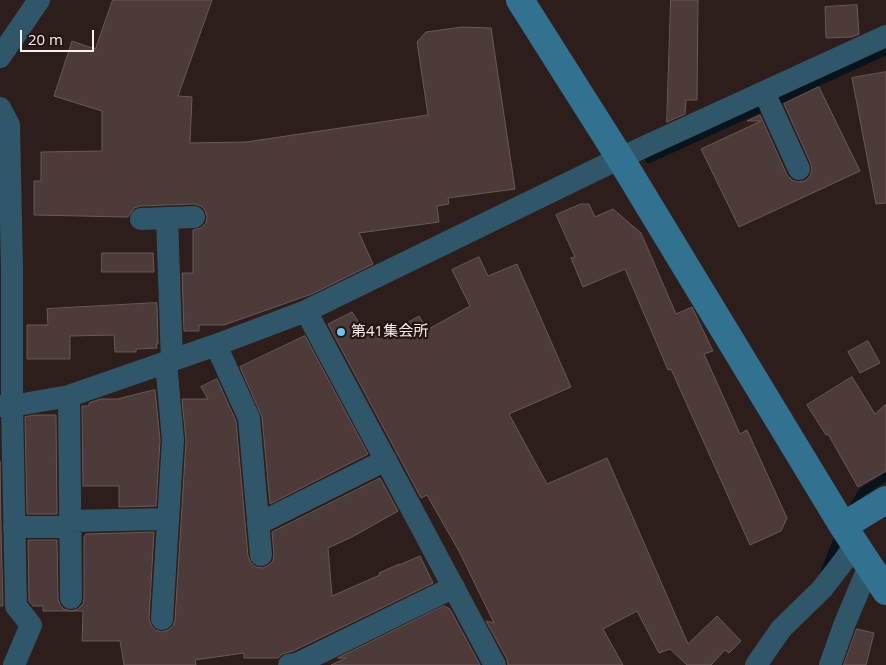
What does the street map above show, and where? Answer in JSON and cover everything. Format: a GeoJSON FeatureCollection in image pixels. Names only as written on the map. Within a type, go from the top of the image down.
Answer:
{"type":"FeatureCollection","features":[{"type":"Feature","properties":{"kind":"street"},"geometry":{"type":"LineString","coordinates":[[0,57],[39,0]]}},
{"type":"Feature","properties":{"kind":"street"},"geometry":{"type":"LineString","coordinates":[[520,0],[620,158],[856,546],[886,591]]}},
{"type":"Feature","properties":{"kind":"street"},"geometry":{"type":"LineString","coordinates":[[6,406],[69,396],[169,362],[306,311],[620,158],[886,36]]}},
{"type":"Feature","properties":{"kind":"street"},"geometry":{"type":"LineString","coordinates":[[764,92],[799,169]]}},
{"type":"Feature","properties":{"kind":"street"},"geometry":{"type":"LineString","coordinates":[[0,108],[9,125],[6,406],[14,527],[16,606],[31,625],[14,665]]}},
{"type":"Feature","properties":{"kind":"street"},"geometry":{"type":"LineString","coordinates":[[162,619],[173,440],[169,362],[167,218]]}},
{"type":"Feature","properties":{"kind":"street"},"geometry":{"type":"LineString","coordinates":[[141,219],[194,218]]}},
{"type":"Feature","properties":{"kind":"street"},"geometry":{"type":"LineString","coordinates":[[306,311],[495,665]]}},
{"type":"Feature","properties":{"kind":"street"},"geometry":{"type":"LineString","coordinates":[[216,345],[249,418],[261,555]]}},
{"type":"Feature","properties":{"kind":"street"},"geometry":{"type":"LineString","coordinates":[[69,396],[71,598]]}},
{"type":"Feature","properties":{"kind":"street"},"geometry":{"type":"LineString","coordinates":[[258,524],[386,460]]}},
{"type":"Feature","properties":{"kind":"street"},"geometry":{"type":"LineString","coordinates":[[756,665],[782,629],[822,589],[856,546],[886,500]]}},
{"type":"Feature","properties":{"kind":"street"},"geometry":{"type":"LineString","coordinates":[[14,527],[168,519]]}},
{"type":"Feature","properties":{"kind":"street"},"geometry":{"type":"LineString","coordinates":[[830,665],[845,623],[856,546]]}},
{"type":"Feature","properties":{"kind":"street"},"geometry":{"type":"LineString","coordinates":[[295,665],[454,587]]}},
{"type":"Feature","properties":{"kind":"building"},"geometry":{"type":"Polygon","coordinates":[[[113,0],[212,0],[178,96],[192,97],[190,143],[246,142],[428,115],[417,42],[426,32],[462,27],[491,28],[515,189],[448,198],[449,204],[437,206],[439,222],[359,233],[373,264],[312,294],[224,325],[199,325],[199,331],[184,331],[182,273],[193,273],[193,230],[201,228],[206,223],[207,217],[205,210],[201,206],[194,204],[140,206],[134,208],[128,217],[34,215],[34,181],[41,181],[41,152],[102,151],[102,111],[54,96],[72,41],[95,49],[113,0]]]}},
{"type":"Feature","properties":{"kind":"building"},"geometry":{"type":"Polygon","coordinates":[[[671,0],[698,0],[697,100],[686,100],[685,114],[667,122],[671,0]]]}},
{"type":"Feature","properties":{"kind":"building"},"geometry":{"type":"Polygon","coordinates":[[[857,5],[859,34],[852,37],[826,38],[825,7],[857,5]]]}},
{"type":"Feature","properties":{"kind":"building"},"geometry":{"type":"Polygon","coordinates":[[[886,72],[886,203],[876,204],[852,78],[886,72]]]}},
{"type":"Feature","properties":{"kind":"building"},"geometry":{"type":"Polygon","coordinates":[[[819,87],[860,171],[739,227],[701,149],[761,121],[747,121],[760,115],[787,175],[797,182],[805,181],[810,176],[811,164],[784,104],[819,87]]]}},
{"type":"Feature","properties":{"kind":"building"},"geometry":{"type":"Polygon","coordinates":[[[581,204],[589,204],[595,217],[613,209],[641,233],[676,314],[692,307],[713,351],[704,354],[740,434],[747,430],[787,518],[781,531],[750,545],[671,369],[668,370],[625,269],[583,287],[571,258],[575,257],[556,215],[581,204]]]}},
{"type":"Feature","properties":{"kind":"building"},"geometry":{"type":"Polygon","coordinates":[[[102,253],[153,253],[154,272],[102,272],[102,253]]]}},
{"type":"Feature","properties":{"kind":"building"},"geometry":{"type":"Polygon","coordinates":[[[479,257],[488,276],[517,264],[571,387],[509,414],[547,484],[607,458],[688,644],[717,616],[741,641],[729,653],[725,650],[711,665],[687,665],[670,649],[659,653],[637,611],[603,629],[623,665],[508,665],[507,659],[486,621],[494,623],[460,553],[427,495],[421,498],[328,324],[352,312],[364,330],[371,326],[378,339],[419,316],[427,330],[470,306],[452,270],[479,257]]]}},
{"type":"Feature","properties":{"kind":"building"},"geometry":{"type":"Polygon","coordinates":[[[157,303],[157,348],[136,349],[136,352],[115,352],[114,335],[70,336],[70,359],[27,359],[27,325],[48,325],[47,309],[157,303]]]}},
{"type":"Feature","properties":{"kind":"building"},"geometry":{"type":"Polygon","coordinates":[[[305,336],[368,454],[270,504],[262,417],[240,367],[305,336]]]}},
{"type":"Feature","properties":{"kind":"building"},"geometry":{"type":"Polygon","coordinates":[[[868,341],[880,363],[860,373],[848,352],[868,341]]]}},
{"type":"Feature","properties":{"kind":"building"},"geometry":{"type":"Polygon","coordinates":[[[852,377],[875,414],[886,404],[886,471],[858,487],[828,434],[826,435],[807,405],[852,377]]]}},
{"type":"Feature","properties":{"kind":"building"},"geometry":{"type":"Polygon","coordinates":[[[217,379],[236,421],[248,556],[251,563],[256,567],[263,568],[273,561],[272,532],[380,478],[398,511],[328,548],[332,596],[420,556],[433,583],[293,651],[282,654],[278,658],[244,658],[244,653],[195,660],[196,665],[124,665],[120,641],[82,641],[83,611],[72,611],[78,609],[83,604],[84,537],[86,534],[154,532],[149,619],[155,630],[162,632],[173,626],[175,620],[186,441],[182,399],[208,399],[201,387],[217,379]]]}},
{"type":"Feature","properties":{"kind":"building"},"geometry":{"type":"Polygon","coordinates":[[[155,390],[160,440],[156,506],[119,507],[119,486],[83,486],[82,406],[89,406],[89,403],[100,399],[117,399],[155,390]]]}},
{"type":"Feature","properties":{"kind":"building"},"geometry":{"type":"Polygon","coordinates":[[[56,415],[57,514],[27,514],[25,417],[56,415]]]}},
{"type":"Feature","properties":{"kind":"building"},"geometry":{"type":"Polygon","coordinates":[[[0,462],[1,527],[3,606],[0,606],[0,462]]]}},
{"type":"Feature","properties":{"kind":"building"},"geometry":{"type":"Polygon","coordinates":[[[28,540],[57,540],[58,599],[64,609],[72,611],[43,611],[43,606],[33,606],[29,601],[28,540]]]}},
{"type":"Feature","properties":{"kind":"building"},"geometry":{"type":"Polygon","coordinates":[[[444,606],[450,609],[480,665],[331,665],[346,658],[338,658],[444,606]]]}},
{"type":"Feature","properties":{"kind":"building"},"geometry":{"type":"Polygon","coordinates":[[[857,629],[874,633],[866,665],[844,665],[857,629]]]}},
{"type":"Feature","properties":{"kind":"waterway"},"geometry":{"type":"LineString","coordinates":[[649,159],[886,51]]}},
{"type":"Feature","properties":{"kind":"waterway"},"geometry":{"type":"LineString","coordinates":[[852,509],[862,492],[886,477]]}},
{"type":"Feature","properties":{"kind":"waterway"},"geometry":{"type":"LineString","coordinates":[[824,573],[840,533]]}},
{"type":"Feature","properties":{"kind":"place","name":"第41集会所"},"geometry":{"type":"Point","coordinates":[341,332]}}]}
